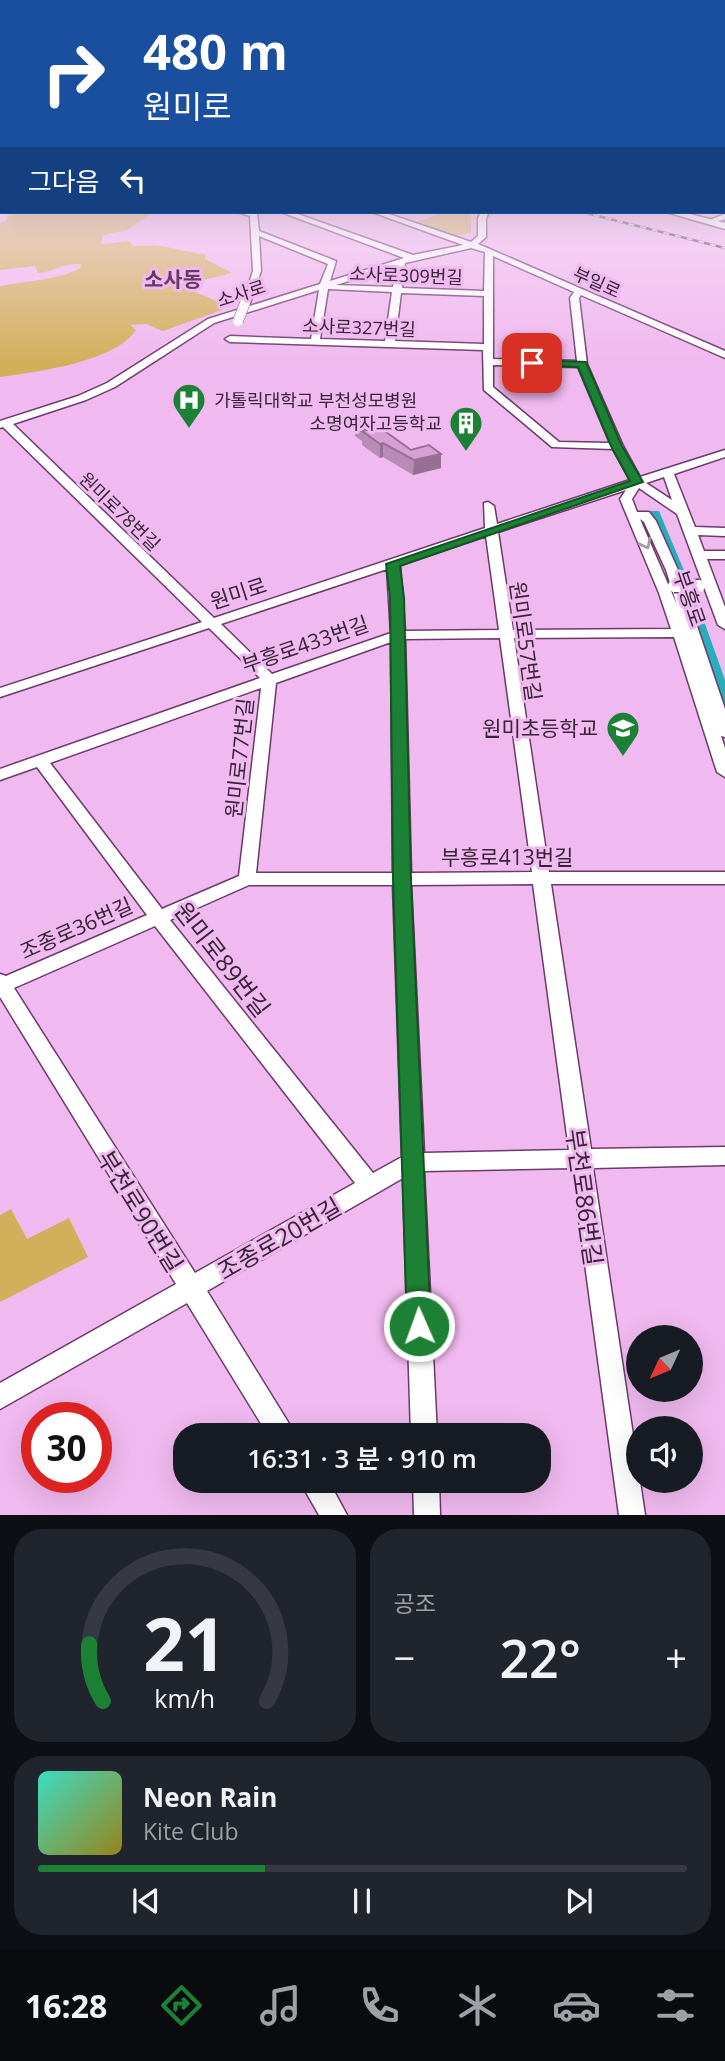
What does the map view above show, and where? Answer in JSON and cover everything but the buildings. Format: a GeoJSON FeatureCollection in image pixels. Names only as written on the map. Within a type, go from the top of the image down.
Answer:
{"type":"FeatureCollection","features":[{"type":"Feature","properties":{"kind":"street"},"geometry":{"type":"LineString","coordinates":[[238,321],[257,271],[254,223]]}},
{"type":"Feature","properties":{"kind":"street"},"geometry":{"type":"LineString","coordinates":[[315,223],[412,258]]}},
{"type":"Feature","properties":{"kind":"street","name":"부일로"},"geometry":{"type":"LineString","coordinates":[[407,223],[488,251],[725,355]]}},
{"type":"Feature","properties":{"kind":"street"},"geometry":{"type":"LineString","coordinates":[[472,245],[482,237],[482,223]]}},
{"type":"Feature","properties":{"kind":"street"},"geometry":{"type":"LineString","coordinates":[[255,232],[333,263],[324,285],[315,341]]}},
{"type":"Feature","properties":{"kind":"street","name":"소사로"},"geometry":{"type":"LineString","coordinates":[[2,424],[82,398],[111,385],[211,321],[412,258],[472,245]]}},
{"type":"Feature","properties":{"kind":"street"},"geometry":{"type":"LineString","coordinates":[[488,251],[488,388],[555,445],[617,446]]}},
{"type":"Feature","properties":{"kind":"street"},"geometry":{"type":"LineString","coordinates":[[390,343],[401,262]]}},
{"type":"Feature","properties":{"kind":"street","name":"소사로309번길"},"geometry":{"type":"LineString","coordinates":[[324,285],[336,289],[488,294]]}},
{"type":"Feature","properties":{"kind":"street"},"geometry":{"type":"LineString","coordinates":[[579,292],[574,298],[582,364],[617,446],[637,482],[681,511]]}},
{"type":"Feature","properties":{"kind":"street","name":"소사로327번길"},"geometry":{"type":"LineString","coordinates":[[230,339],[488,346]]}},
{"type":"Feature","properties":{"kind":"street"},"geometry":{"type":"LineString","coordinates":[[490,362],[582,364]]}},
{"type":"Feature","properties":{"kind":"street","name":"원미로78번길"},"geometry":{"type":"LineString","coordinates":[[2,424],[212,624]]}},
{"type":"Feature","properties":{"kind":"street","name":"원미로"},"geometry":{"type":"LineString","coordinates":[[0,693],[724,454]]}},
{"type":"Feature","properties":{"kind":"street","name":"부흥로"},"geometry":{"type":"LineString","coordinates":[[668,472],[699,555],[704,586],[722,609],[725,625]]}},
{"type":"Feature","properties":{"kind":"street","name":"부흥로"},"geometry":{"type":"LineString","coordinates":[[637,482],[626,499],[669,586],[680,633],[725,772]]}},
{"type":"Feature","properties":{"kind":"street"},"geometry":{"type":"LineString","coordinates":[[488,506],[490,532]]}},
{"type":"Feature","properties":{"kind":"street"},"geometry":{"type":"LineString","coordinates":[[638,515],[645,515],[650,521],[672,570],[725,732]]}},
{"type":"Feature","properties":{"kind":"street"},"geometry":{"type":"LineString","coordinates":[[689,531],[725,532]]}},
{"type":"Feature","properties":{"kind":"street","name":"원미로57번길"},"geometry":{"type":"LineString","coordinates":[[490,532],[540,880]]}},
{"type":"Feature","properties":{"kind":"street"},"geometry":{"type":"LineString","coordinates":[[699,555],[725,555]]}},
{"type":"Feature","properties":{"kind":"street"},"geometry":{"type":"LineString","coordinates":[[393,564],[412,1162],[423,1423]]}},
{"type":"Feature","properties":{"kind":"street"},"geometry":{"type":"LineString","coordinates":[[669,586],[704,586]]}},
{"type":"Feature","properties":{"kind":"street","name":"원미로77번길"},"geometry":{"type":"LineString","coordinates":[[212,624],[269,679],[247,879]]}},
{"type":"Feature","properties":{"kind":"street","name":"부흥로433번길"},"geometry":{"type":"LineString","coordinates":[[0,775],[397,635],[680,633]]}},
{"type":"Feature","properties":{"kind":"street","name":"원미로89번길"},"geometry":{"type":"LineString","coordinates":[[40,760],[158,917],[370,1185]]}},
{"type":"Feature","properties":{"kind":"street","name":"부흥로413번길"},"geometry":{"type":"LineString","coordinates":[[247,879],[725,878]]}},
{"type":"Feature","properties":{"kind":"street","name":"조종로36번길"},"geometry":{"type":"LineString","coordinates":[[1,984],[247,879]]}},
{"type":"Feature","properties":{"kind":"street","name":"부천로86번길"},"geometry":{"type":"LineString","coordinates":[[540,880],[631,1515]]}},
{"type":"Feature","properties":{"kind":"street","name":"부천로90번길"},"geometry":{"type":"LineString","coordinates":[[1,984],[275,1423]]}},
{"type":"Feature","properties":{"kind":"street"},"geometry":{"type":"LineString","coordinates":[[412,1162],[725,1156]]}},
{"type":"Feature","properties":{"kind":"street","name":"조종로20번길"},"geometry":{"type":"LineString","coordinates":[[0,1397],[412,1162]]}},
{"type":"Feature","properties":{"kind":"street"},"geometry":{"type":"LineString","coordinates":[[320,1493],[334,1515]]}},
{"type":"Feature","properties":{"kind":"street"},"geometry":{"type":"LineString","coordinates":[[426,1493],[427,1515]]}},
{"type":"Feature","properties":{"kind":"shaded area"},"geometry":{"type":"Polygon","coordinates":[[[0,223],[138,223],[128,230],[103,235],[101,244],[129,241],[133,246],[158,245],[205,254],[205,259],[232,273],[191,283],[191,290],[223,304],[222,310],[163,331],[146,324],[130,325],[136,330],[126,341],[93,358],[0,377],[0,286],[63,275],[80,268],[81,264],[38,273],[35,266],[0,270],[0,223]]]}},
{"type":"Feature","properties":{"kind":"shaded area"},"geometry":{"type":"Polygon","coordinates":[[[471,223],[471,233],[448,237],[411,224],[471,223]]]}},
{"type":"Feature","properties":{"kind":"shaded area"},"geometry":{"type":"Polygon","coordinates":[[[641,511],[659,511],[698,604],[725,680],[725,723],[703,642],[681,578],[669,550],[641,511]]]}},
{"type":"Feature","properties":{"kind":"shaded area"},"geometry":{"type":"Polygon","coordinates":[[[11,1209],[27,1239],[69,1218],[88,1257],[0,1302],[0,1215],[11,1209]]]}},
{"type":"Feature","properties":{"kind":"railway"},"geometry":{"type":"LineString","coordinates":[[625,223],[725,248]]}},
{"type":"Feature","properties":{"kind":"place","name":"가톨릭대학교 부천성모병원"},"geometry":{"type":"Point","coordinates":[189,430]}},
{"type":"Feature","properties":{"kind":"place","name":"소명여자고등학교"},"geometry":{"type":"Point","coordinates":[466,453]}},
{"type":"Feature","properties":{"kind":"place","name":"원미초등학교"},"geometry":{"type":"Point","coordinates":[623,758]}},
{"type":"Feature","properties":{"kind":"district","name":"소사동"},"geometry":{"type":"Point","coordinates":[173,279]}},
{"type":"Feature","properties":{"kind":"route"},"geometry":{"type":"LineString","coordinates":[[419,1326],[402,880],[397,598],[393,564],[637,482],[617,446],[582,364],[532,363]]}}]}
